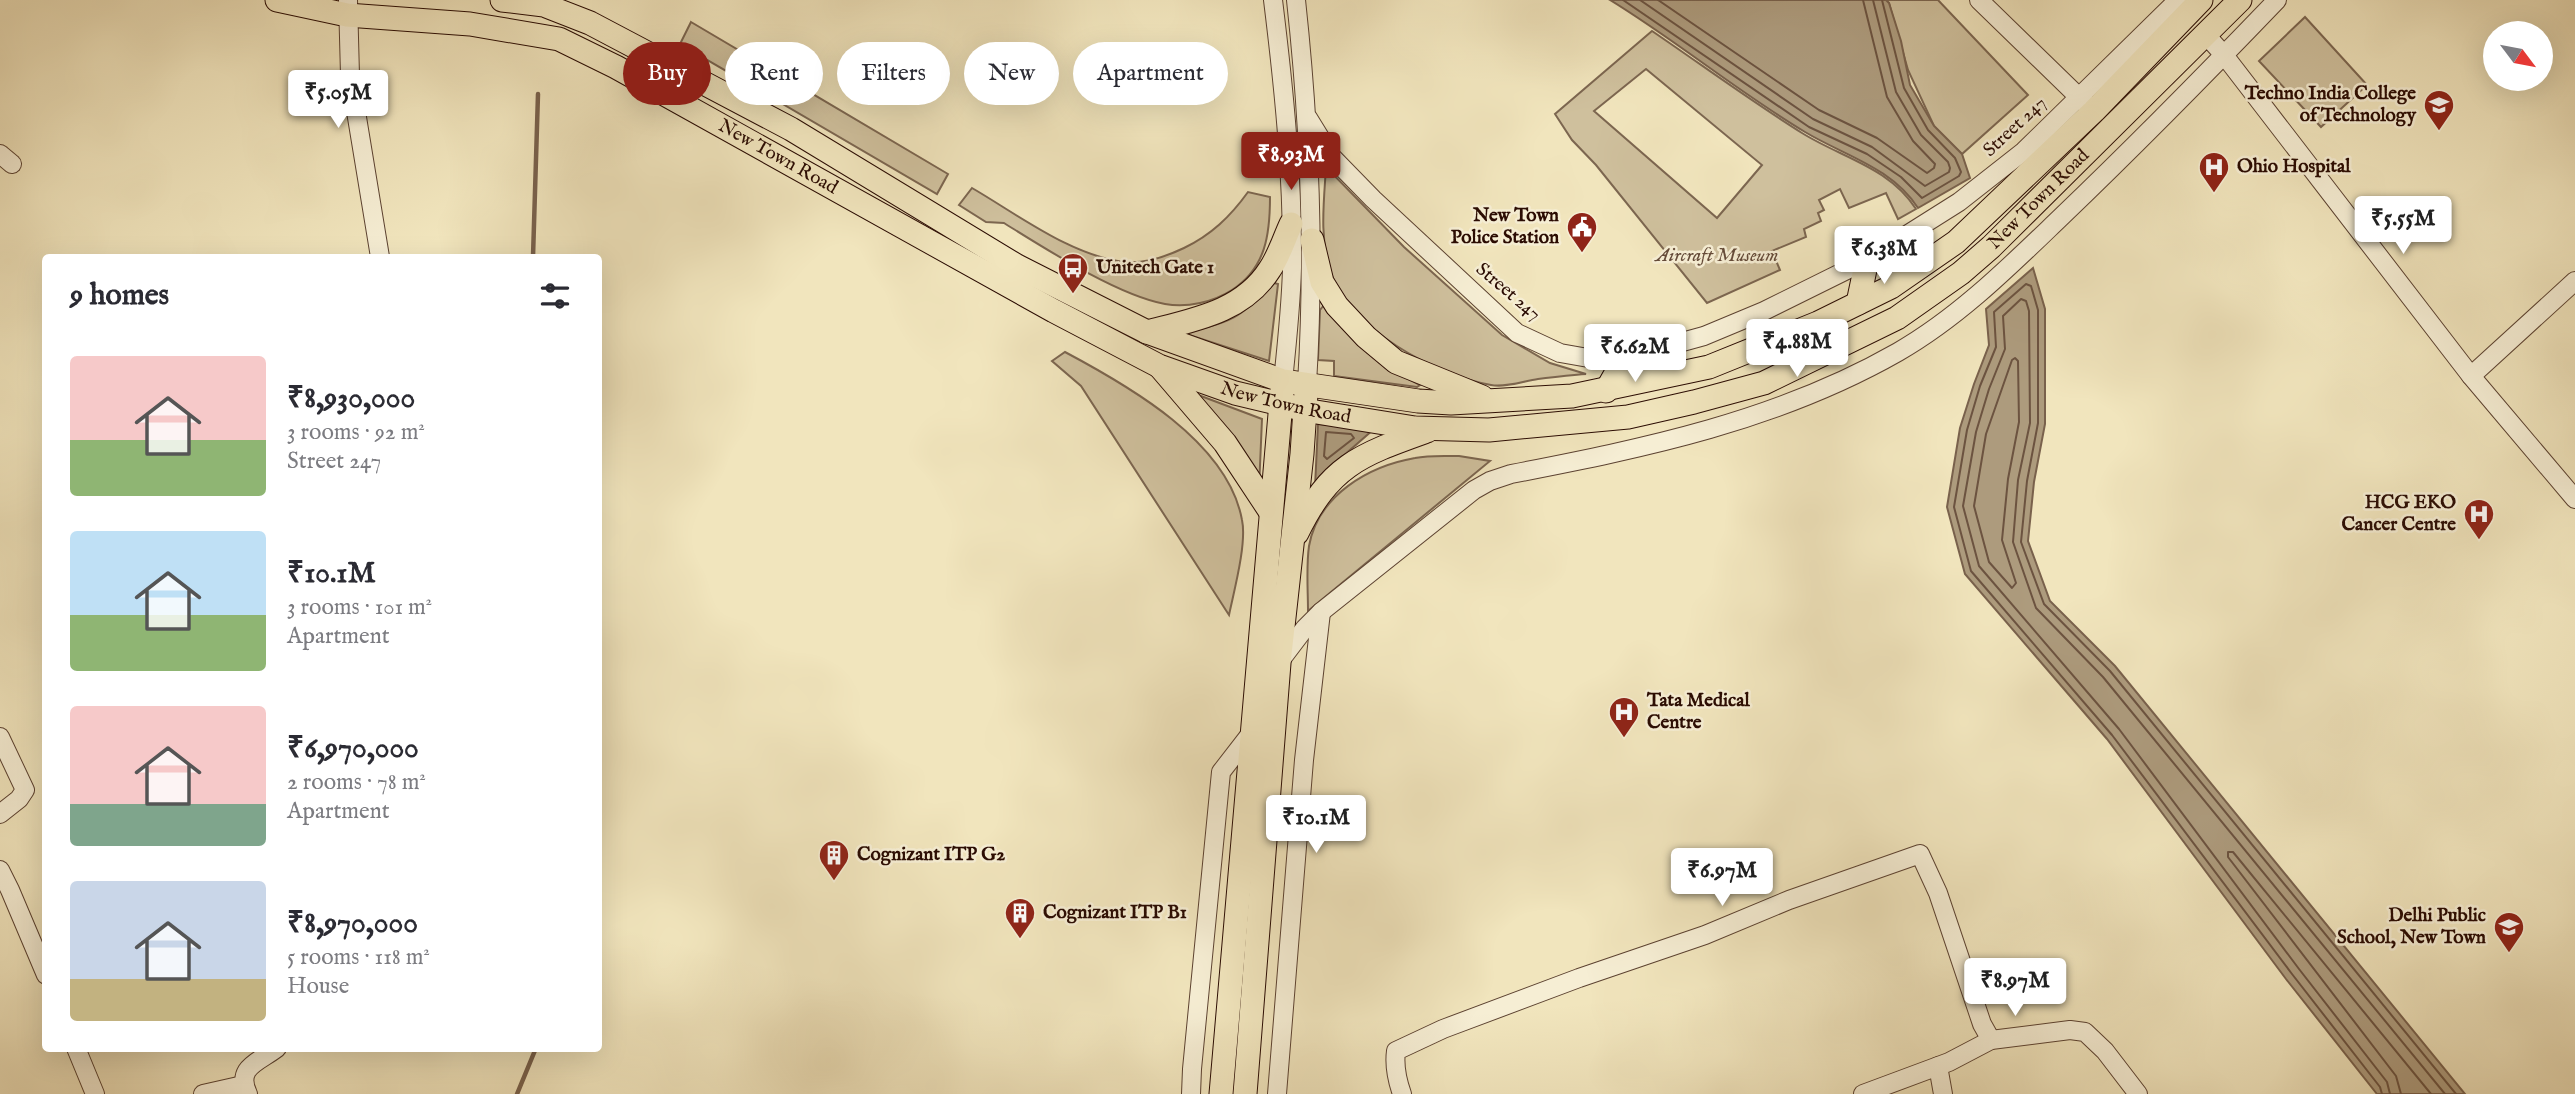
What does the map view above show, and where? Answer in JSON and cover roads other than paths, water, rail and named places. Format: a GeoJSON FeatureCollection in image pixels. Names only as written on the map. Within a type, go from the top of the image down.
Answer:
{"type":"FeatureCollection","features":[{"type":"Feature","properties":{"kind":"main road","name":"New Town Road"},"geometry":{"type":"LineString","coordinates":[[277,0],[470,24],[559,39],[628,73],[1054,311],[1159,366],[1235,393],[1304,410],[1433,429],[1489,430],[1628,417],[1695,402],[1764,383],[1897,318],[1961,273],[2051,190],[2240,0]]}},
{"type":"Feature","properties":{"kind":"main road"},"geometry":{"type":"LineString","coordinates":[[502,0],[544,5],[590,23],[791,129],[1017,266],[1147,332],[1283,381],[1418,401],[1451,403],[1572,396],[1606,391],[1709,367],[1818,323],[1891,287],[1956,242],[2086,104],[2201,0]]}},
{"type":"Feature","properties":{"kind":"main road"},"geometry":{"type":"LineString","coordinates":[[1147,332],[1233,306],[1253,291],[1271,269],[1291,224]]}},
{"type":"Feature","properties":{"kind":"main road"},"geometry":{"type":"LineString","coordinates":[[1312,240],[1322,282],[1337,306],[1366,337],[1396,362],[1493,401]]}},
{"type":"Feature","properties":{"kind":"main road"},"geometry":{"type":"LineString","coordinates":[[1858,303],[1867,260]]}},
{"type":"Feature","properties":{"kind":"main road"},"geometry":{"type":"LineString","coordinates":[[1606,391],[1626,356]]}},
{"type":"Feature","properties":{"kind":"main road"},"geometry":{"type":"LineString","coordinates":[[1159,366],[1225,443],[1270,511]]}},
{"type":"Feature","properties":{"kind":"main road"},"geometry":{"type":"LineString","coordinates":[[1221,1094],[1283,381]]}},
{"type":"Feature","properties":{"kind":"main road"},"geometry":{"type":"LineString","coordinates":[[1245,1094],[1280,661],[1307,384]]}},
{"type":"Feature","properties":{"kind":"main road"},"geometry":{"type":"LineString","coordinates":[[1293,542],[1319,496],[1332,478],[1345,467],[1379,448],[1433,429]]}},
{"type":"Feature","properties":{"kind":"street"},"geometry":{"type":"LineString","coordinates":[[1273,0],[1287,132],[1291,224],[1292,269],[1283,381]]}},
{"type":"Feature","properties":{"kind":"street"},"geometry":{"type":"LineString","coordinates":[[1296,0],[1308,118],[1312,240],[1312,303],[1307,384]]}},
{"type":"Feature","properties":{"kind":"street","name":"Street 247"},"geometry":{"type":"LineString","coordinates":[[1308,118],[1332,157],[1373,199],[1517,333],[1560,354],[1594,359],[1626,356],[1704,336],[1764,311],[1867,260],[1968,196],[2086,104],[2178,0]]}},
{"type":"Feature","properties":{"kind":"street"},"geometry":{"type":"LineString","coordinates":[[1280,661],[1321,612],[1474,490],[1490,481],[1511,474],[1703,433],[1755,416],[1814,393],[1897,352],[1936,327],[1972,299],[2033,244],[2116,164],[2277,0]]}},
{"type":"Feature","properties":{"kind":"street"},"geometry":{"type":"LineString","coordinates":[[1984,2],[2086,104]]}},
{"type":"Feature","properties":{"kind":"street"},"geometry":{"type":"LineString","coordinates":[[347,7],[350,75],[380,254]]}},
{"type":"Feature","properties":{"kind":"street"},"geometry":{"type":"LineString","coordinates":[[2206,35],[2471,376],[2575,499]]}},
{"type":"Feature","properties":{"kind":"street"},"geometry":{"type":"LineString","coordinates":[[2471,376],[2575,281]]}},
{"type":"Feature","properties":{"kind":"street"},"geometry":{"type":"LineString","coordinates":[[1277,1094],[1304,760],[1321,612]]}},
{"type":"Feature","properties":{"kind":"street"},"geometry":{"type":"LineString","coordinates":[[1191,1094],[1221,772],[1252,732]]}},
{"type":"Feature","properties":{"kind":"street"},"geometry":{"type":"LineString","coordinates":[[0,737],[25,790],[19,799],[0,814]]}},
{"type":"Feature","properties":{"kind":"street"},"geometry":{"type":"LineString","coordinates":[[1402,1094],[1394,1061],[1396,1051],[1443,1029],[1920,855],[1938,893],[1982,1024],[1991,1040]]}},
{"type":"Feature","properties":{"kind":"street"},"geometry":{"type":"LineString","coordinates":[[0,870],[42,966]]}},
{"type":"Feature","properties":{"kind":"street"},"geometry":{"type":"LineString","coordinates":[[1863,1094],[1938,1066],[1991,1040],[2070,1030],[2085,1032],[2105,1051],[2138,1094]]}},
{"type":"Feature","properties":{"kind":"street"},"geometry":{"type":"LineString","coordinates":[[78,1052],[94,1094]]}},
{"type":"Feature","properties":{"kind":"street"},"geometry":{"type":"LineString","coordinates":[[203,1094],[246,1089],[243,1078],[246,1072],[272,1052]]}},
{"type":"Feature","properties":{"kind":"street"},"geometry":{"type":"LineString","coordinates":[[1938,1066],[1943,1094]]}},
{"type":"Feature","properties":{"kind":"water"},"geometry":{"type":"Polygon","coordinates":[[[1610,0],[1886,0],[1901,41],[1910,85],[1934,126],[1962,154],[1970,178],[1918,208],[1895,182],[1881,172],[1780,117],[1610,0]]]}},
{"type":"Feature","properties":{"kind":"water"},"geometry":{"type":"Polygon","coordinates":[[[2033,268],[2045,309],[2045,424],[2034,482],[2028,541],[2050,601],[2115,666],[2465,1094],[2377,1094],[2286,979],[2107,739],[1965,574],[1947,507],[1960,428],[1989,345],[1986,309],[2033,268]]]}},
{"type":"Feature","properties":{"kind":"water"},"geometry":{"type":"Polygon","coordinates":[[[1318,424],[1374,429],[1334,464],[1315,487],[1318,424]]]}},
{"type":"Feature","properties":{"kind":"waterway"},"geometry":{"type":"LineString","coordinates":[[533,254],[538,94]]}},
{"type":"Feature","properties":{"kind":"waterway"},"geometry":{"type":"LineString","coordinates":[[517,1094],[534,1052]]}},
{"type":"Feature","properties":{"kind":"place","name":"Techno India College of Technology"},"geometry":{"type":"Point","coordinates":[2439,132]}},
{"type":"Feature","properties":{"kind":"place","name":"Ohio Hospital"},"geometry":{"type":"Point","coordinates":[2214,194]}},
{"type":"Feature","properties":{"kind":"place","name":"New Town Police Station"},"geometry":{"type":"Point","coordinates":[1582,254]}},
{"type":"Feature","properties":{"kind":"place","name":"Unitech Gate 1"},"geometry":{"type":"Point","coordinates":[1073,295]}},
{"type":"Feature","properties":{"kind":"place","name":"HCG EKO Cancer Centre"},"geometry":{"type":"Point","coordinates":[2479,541]}},
{"type":"Feature","properties":{"kind":"place","name":"Tata Medical Centre"},"geometry":{"type":"Point","coordinates":[1624,739]}},
{"type":"Feature","properties":{"kind":"place","name":"Cognizant ITP G2"},"geometry":{"type":"Point","coordinates":[834,882]}},
{"type":"Feature","properties":{"kind":"place","name":"Cognizant ITP B1"},"geometry":{"type":"Point","coordinates":[1020,940]}},
{"type":"Feature","properties":{"kind":"place","name":"Delhi Public School, New Town"},"geometry":{"type":"Point","coordinates":[2509,954]}},
{"type":"Feature","properties":{"kind":"park label","name":"Aircraft Museum"},"geometry":{"type":"Point","coordinates":[1717,256]}}]}
